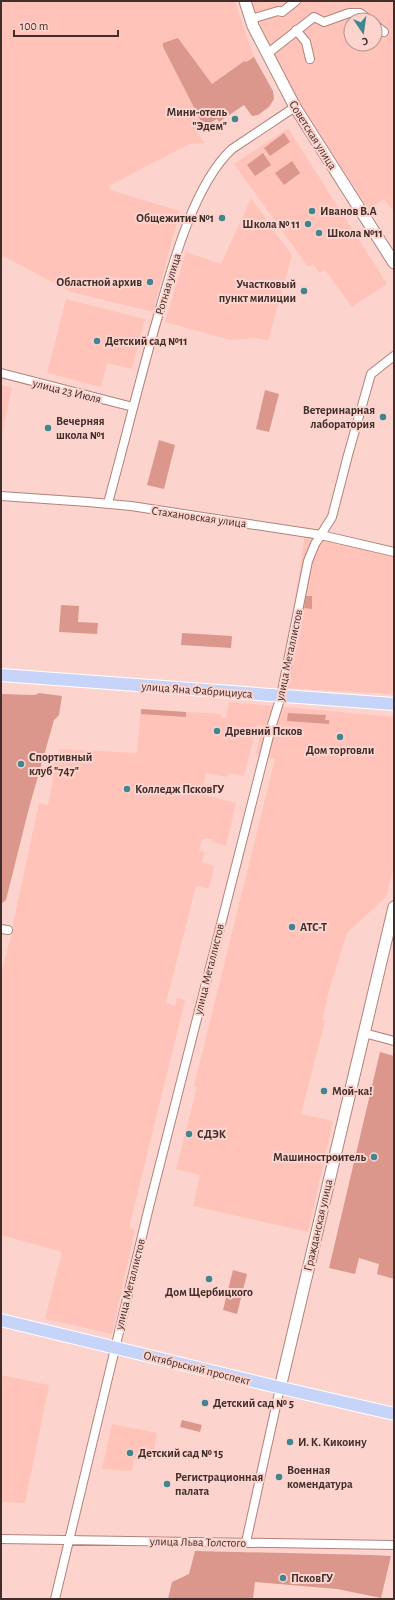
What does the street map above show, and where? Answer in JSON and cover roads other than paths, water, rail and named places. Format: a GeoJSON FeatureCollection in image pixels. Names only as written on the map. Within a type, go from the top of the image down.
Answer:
{"type":"FeatureCollection","features":[{"type":"Feature","properties":{"kind":"main road","name":"улица Яна Фабрициуса"},"geometry":{"type":"LineString","coordinates":[[1,675],[394,704]]}},
{"type":"Feature","properties":{"kind":"main road","name":"Октябрьский проспект"},"geometry":{"type":"LineString","coordinates":[[1,1320],[280,1388],[394,1414]]}},
{"type":"Feature","properties":{"kind":"street","name":"Советская улица"},"geometry":{"type":"LineString","coordinates":[[245,1],[251,19],[267,54],[294,106],[394,263]]}},
{"type":"Feature","properties":{"kind":"street"},"geometry":{"type":"LineString","coordinates":[[251,19],[278,11],[282,12],[296,1]]}},
{"type":"Feature","properties":{"kind":"street"},"geometry":{"type":"LineString","coordinates":[[267,54],[314,17],[324,22],[343,15]]}},
{"type":"Feature","properties":{"kind":"street"},"geometry":{"type":"LineString","coordinates":[[296,30],[306,42],[310,59]]}},
{"type":"Feature","properties":{"kind":"street","name":"Ротная улица"},"geometry":{"type":"LineString","coordinates":[[108,503],[170,275],[200,194],[214,168],[224,156],[294,106]]}},
{"type":"Feature","properties":{"kind":"street","name":"улица Металлистов"},"geometry":{"type":"LineString","coordinates":[[55,1599],[151,1199],[269,735],[281,696],[308,561],[332,517],[371,374],[394,356]]}},
{"type":"Feature","properties":{"kind":"street","name":"улица 23 Июля"},"geometry":{"type":"LineString","coordinates":[[1,374],[133,407]]}},
{"type":"Feature","properties":{"kind":"street","name":"Стахановская улица"},"geometry":{"type":"LineString","coordinates":[[1,496],[108,503],[321,535],[394,552]]}},
{"type":"Feature","properties":{"kind":"street","name":"Гражданская улица"},"geometry":{"type":"LineString","coordinates":[[246,1542],[280,1388],[394,907]]}},
{"type":"Feature","properties":{"kind":"street"},"geometry":{"type":"LineString","coordinates":[[364,1033],[394,1041]]}},
{"type":"Feature","properties":{"kind":"street","name":"улица Льва Толстого"},"geometry":{"type":"LineString","coordinates":[[1,1539],[394,1545]]}},
{"type":"Feature","properties":{"kind":"place","name":"Мини-отель \"Эдем\""},"geometry":{"type":"Point","coordinates":[235,119]}},
{"type":"Feature","properties":{"kind":"place","name":"Иванов В.А"},"geometry":{"type":"Point","coordinates":[312,211]}},
{"type":"Feature","properties":{"kind":"place","name":"Общежитие №1"},"geometry":{"type":"Point","coordinates":[222,218]}},
{"type":"Feature","properties":{"kind":"place","name":"Школа № 11"},"geometry":{"type":"Point","coordinates":[308,224]}},
{"type":"Feature","properties":{"kind":"place","name":"Школа №11"},"geometry":{"type":"Point","coordinates":[319,233]}},
{"type":"Feature","properties":{"kind":"place","name":"Областной архив"},"geometry":{"type":"Point","coordinates":[150,282]}},
{"type":"Feature","properties":{"kind":"place","name":"Участковый пункт милиции"},"geometry":{"type":"Point","coordinates":[304,291]}},
{"type":"Feature","properties":{"kind":"place","name":"Детский сад №11"},"geometry":{"type":"Point","coordinates":[97,341]}},
{"type":"Feature","properties":{"kind":"place","name":"Ветеринарная лаборатория"},"geometry":{"type":"Point","coordinates":[383,417]}},
{"type":"Feature","properties":{"kind":"place","name":"Вечерняя школа №1"},"geometry":{"type":"Point","coordinates":[48,428]}},
{"type":"Feature","properties":{"kind":"place","name":"Древний Псков"},"geometry":{"type":"Point","coordinates":[217,731]}},
{"type":"Feature","properties":{"kind":"place","name":"Дом торговли"},"geometry":{"type":"Point","coordinates":[340,737]}},
{"type":"Feature","properties":{"kind":"place","name":"Спортивный клуб \"747\""},"geometry":{"type":"Point","coordinates":[21,764]}},
{"type":"Feature","properties":{"kind":"place","name":"Колледж ПсковГУ"},"geometry":{"type":"Point","coordinates":[127,789]}},
{"type":"Feature","properties":{"kind":"place","name":"ATC-T"},"geometry":{"type":"Point","coordinates":[292,927]}},
{"type":"Feature","properties":{"kind":"place","name":"Мой-ка!"},"geometry":{"type":"Point","coordinates":[324,1091]}},
{"type":"Feature","properties":{"kind":"place","name":"СДЭК"},"geometry":{"type":"Point","coordinates":[189,1134]}},
{"type":"Feature","properties":{"kind":"place","name":"Машиностроитель"},"geometry":{"type":"Point","coordinates":[374,1157]}},
{"type":"Feature","properties":{"kind":"place","name":"Дом Щербицкого"},"geometry":{"type":"Point","coordinates":[209,1279]}},
{"type":"Feature","properties":{"kind":"place","name":"Детский сад № 5"},"geometry":{"type":"Point","coordinates":[205,1403]}},
{"type":"Feature","properties":{"kind":"place","name":"И. К. Кикоину"},"geometry":{"type":"Point","coordinates":[290,1442]}},
{"type":"Feature","properties":{"kind":"place","name":"Детский сад № 15"},"geometry":{"type":"Point","coordinates":[130,1453]}},
{"type":"Feature","properties":{"kind":"place","name":"Военная комендатура"},"geometry":{"type":"Point","coordinates":[279,1477]}},
{"type":"Feature","properties":{"kind":"place","name":"Регистрационная палата"},"geometry":{"type":"Point","coordinates":[167,1484]}},
{"type":"Feature","properties":{"kind":"place","name":"ПсковГУ"},"geometry":{"type":"Point","coordinates":[283,1578]}}]}
